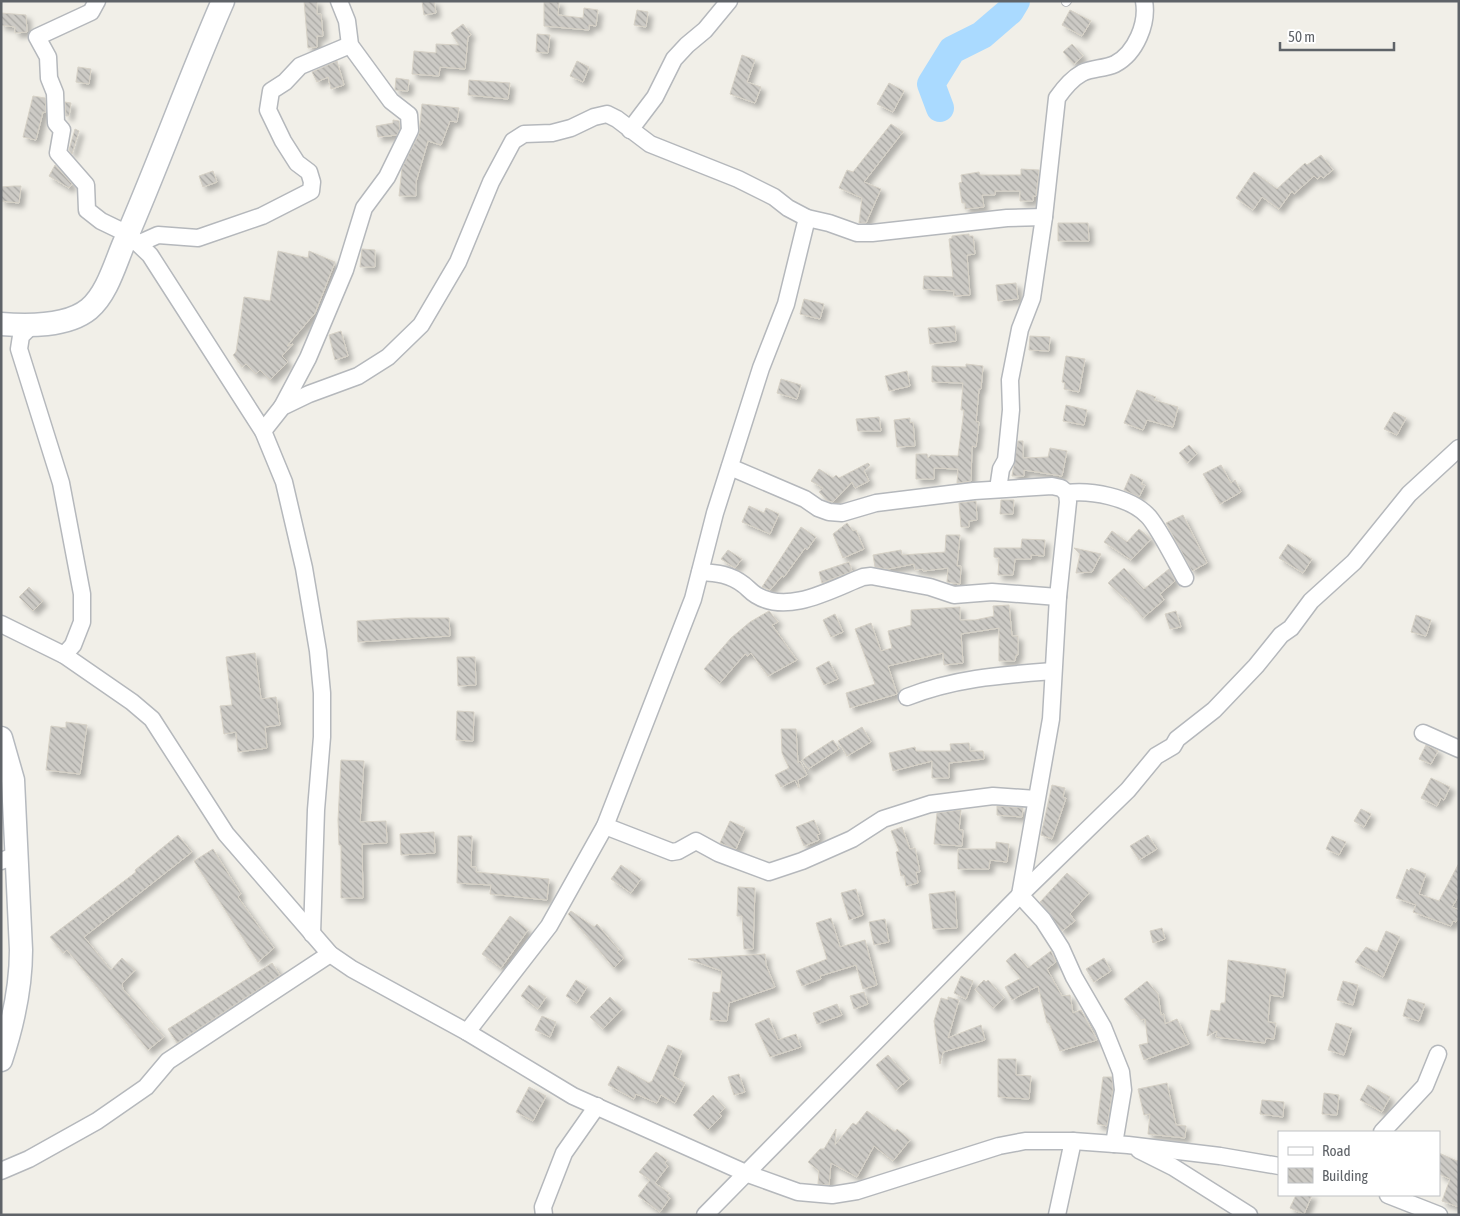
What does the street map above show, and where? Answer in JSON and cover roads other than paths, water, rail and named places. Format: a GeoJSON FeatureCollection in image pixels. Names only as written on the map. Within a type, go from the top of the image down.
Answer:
{"type":"FeatureCollection","features":[{"type":"Feature","properties":{"kind":"street"},"geometry":{"type":"LineString","coordinates":[[97,1],[91,12],[36,37],[48,57],[49,78],[56,93],[56,123],[62,130],[58,153],[86,186],[86,210],[101,221],[134,238],[150,255],[193,319],[263,431],[284,482],[292,510],[318,651],[322,737],[316,810],[312,934]]}},
{"type":"Feature","properties":{"kind":"street"},"geometry":{"type":"LineString","coordinates":[[1,324],[32,325],[75,318],[90,308],[103,291],[134,238],[145,195],[188,81],[224,1]]}},
{"type":"Feature","properties":{"kind":"street"},"geometry":{"type":"LineString","coordinates":[[263,431],[282,407],[308,358],[346,270],[364,208],[387,177],[410,130],[409,115],[391,101],[350,44],[346,20],[339,1]]}},
{"type":"Feature","properties":{"kind":"street"},"geometry":{"type":"LineString","coordinates":[[630,130],[655,96],[674,59],[686,45],[705,30],[729,1]]}},
{"type":"Feature","properties":{"kind":"street"},"geometry":{"type":"LineString","coordinates":[[998,489],[1001,469],[1006,460],[1011,410],[1010,380],[1020,329],[1032,298],[1044,217],[1057,98],[1064,88],[1081,73],[1115,64],[1130,51],[1145,21],[1144,1]]}},
{"type":"Feature","properties":{"kind":"street"},"geometry":{"type":"LineString","coordinates":[[134,238],[158,235],[198,238],[262,216],[311,191],[312,182],[309,172],[297,163],[283,141],[268,110],[271,91],[285,82],[300,66],[350,44]]}},
{"type":"Feature","properties":{"kind":"street"},"geometry":{"type":"LineString","coordinates":[[282,407],[309,394],[358,376],[388,357],[421,325],[458,262],[491,182],[514,141],[524,134],[552,133],[607,114],[618,119],[650,144],[747,183],[807,218],[829,223],[857,233],[872,234],[979,221],[1044,217]]}},
{"type":"Feature","properties":{"kind":"street"},"geometry":{"type":"LineString","coordinates":[[467,1032],[548,926],[605,826],[684,625],[761,368],[786,304],[807,218]]}},
{"type":"Feature","properties":{"kind":"street"},"geometry":{"type":"LineString","coordinates":[[32,325],[21,336],[19,349],[61,483],[82,594],[82,622],[73,644],[64,655]]}},
{"type":"Feature","properties":{"kind":"street"},"geometry":{"type":"LineString","coordinates":[[705,1215],[748,1174],[1020,895],[1128,790],[1156,756],[1173,746],[1177,740],[1214,710],[1256,666],[1281,635],[1291,628],[1312,601],[1344,573],[1410,494],[1459,448]]}},
{"type":"Feature","properties":{"kind":"street"},"geometry":{"type":"LineString","coordinates":[[730,467],[805,499],[818,508],[830,512],[842,512],[876,503],[998,489],[1052,486],[1061,488],[1067,493],[1068,502],[1058,597],[1051,719],[1020,895]]}},
{"type":"Feature","properties":{"kind":"street"},"geometry":{"type":"LineString","coordinates":[[1067,493],[1078,492],[1114,498],[1133,505],[1148,515],[1185,578]]}},
{"type":"Feature","properties":{"kind":"street"},"geometry":{"type":"LineString","coordinates":[[700,572],[720,573],[733,577],[755,594],[767,600],[784,602],[808,598],[862,576],[930,587],[954,595],[992,592],[1058,597]]}},
{"type":"Feature","properties":{"kind":"street"},"geometry":{"type":"LineString","coordinates":[[1,624],[64,655],[132,702],[152,719],[226,834],[330,954],[352,969],[467,1032],[573,1096],[748,1174],[798,1192],[832,1195],[857,1191],[999,1146],[1025,1141],[1073,1140],[1211,1154],[1278,1166]]}},
{"type":"Feature","properties":{"kind":"street"},"geometry":{"type":"LineString","coordinates":[[907,697],[937,685],[985,676],[1053,671]]}},
{"type":"Feature","properties":{"kind":"street"},"geometry":{"type":"LineString","coordinates":[[1423,733],[1459,749]]}},
{"type":"Feature","properties":{"kind":"street"},"geometry":{"type":"LineString","coordinates":[[1,738],[13,780],[9,858],[21,977],[12,1023],[1,1060]]}},
{"type":"Feature","properties":{"kind":"street"},"geometry":{"type":"LineString","coordinates":[[605,826],[672,852],[678,851],[696,841],[732,859],[769,872],[802,861],[852,839],[883,819],[930,804],[994,796],[1036,799]]}},
{"type":"Feature","properties":{"kind":"street"},"geometry":{"type":"LineString","coordinates":[[1020,895],[1042,920],[1061,948],[1074,977],[1103,1027],[1121,1072],[1123,1090],[1121,1144]]}},
{"type":"Feature","properties":{"kind":"street"},"geometry":{"type":"LineString","coordinates":[[1,1171],[29,1158],[97,1120],[146,1087],[168,1062],[330,954]]}},
{"type":"Feature","properties":{"kind":"street"},"geometry":{"type":"LineString","coordinates":[[1383,1131],[1425,1086],[1438,1054]]}},
{"type":"Feature","properties":{"kind":"street"},"geometry":{"type":"LineString","coordinates":[[544,1215],[543,1207],[564,1153],[597,1106]]}},
{"type":"Feature","properties":{"kind":"street"},"geometry":{"type":"LineString","coordinates":[[1056,1215],[1073,1140]]}},
{"type":"Feature","properties":{"kind":"street"},"geometry":{"type":"LineString","coordinates":[[1121,1144],[1173,1167],[1249,1215]]}},
{"type":"Feature","properties":{"kind":"street"},"geometry":{"type":"LineString","coordinates":[[1391,1196],[1440,1215]]}},
{"type":"Feature","properties":{"kind":"waterway"},"geometry":{"type":"LineString","coordinates":[[940,108],[931,84],[952,50],[982,35],[1010,11],[1016,1]]}}]}
